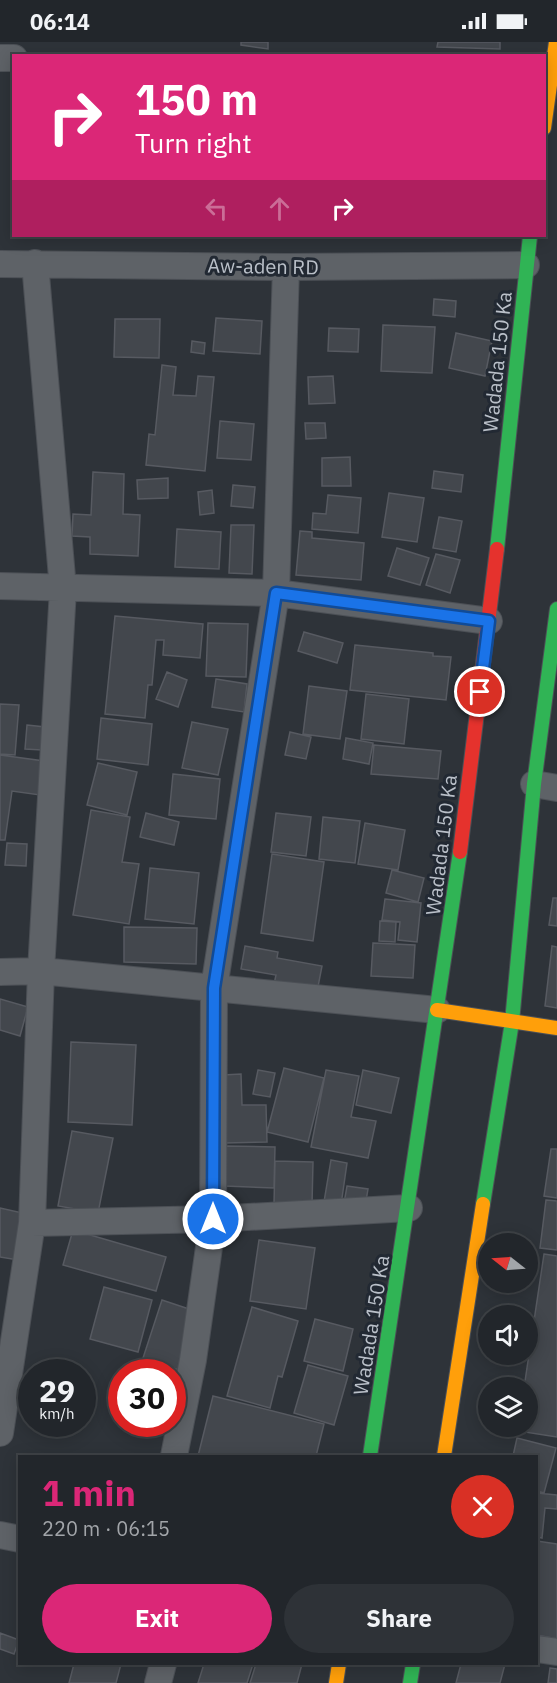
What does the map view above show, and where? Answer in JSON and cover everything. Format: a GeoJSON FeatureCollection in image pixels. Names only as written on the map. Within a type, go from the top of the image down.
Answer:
{"type":"FeatureCollection","features":[{"type":"Feature","properties":{"kind":"street"},"geometry":{"type":"LineString","coordinates":[[546,107],[551,56]]}},
{"type":"Feature","properties":{"kind":"street","name":"Wadada 150 Ka"},"geometry":{"type":"LineString","coordinates":[[370,1455],[453,904],[489,621],[530,237]]}},
{"type":"Feature","properties":{"kind":"street"},"geometry":{"type":"LineString","coordinates":[[0,1433],[32,1223],[41,971],[63,589],[35,263]]}},
{"type":"Feature","properties":{"kind":"street","name":"Aw-aden RD"},"geometry":{"type":"LineString","coordinates":[[0,264],[286,267],[526,266]]}},
{"type":"Feature","properties":{"kind":"street"},"geometry":{"type":"LineString","coordinates":[[174,1455],[193,1360],[213,1219],[214,988],[276,593],[286,267]]}},
{"type":"Feature","properties":{"kind":"street"},"geometry":{"type":"LineString","coordinates":[[0,586],[276,593],[489,621]]}},
{"type":"Feature","properties":{"kind":"street"},"geometry":{"type":"LineString","coordinates":[[444,1455],[512,1022],[546,786],[557,609]]}},
{"type":"Feature","properties":{"kind":"street"},"geometry":{"type":"LineString","coordinates":[[0,972],[41,971],[437,1010],[557,1028]]}},
{"type":"Feature","properties":{"kind":"street"},"geometry":{"type":"LineString","coordinates":[[32,1223],[213,1219],[409,1208]]}},
{"type":"Feature","properties":{"kind":"street"},"geometry":{"type":"LineString","coordinates":[[0,1535],[18,1539]]}},
{"type":"Feature","properties":{"kind":"street"},"geometry":{"type":"LineString","coordinates":[[538,1649],[557,1652]]}},
{"type":"Feature","properties":{"kind":"street"},"geometry":{"type":"LineString","coordinates":[[158,1683],[163,1665]]}},
{"type":"Feature","properties":{"kind":"street"},"geometry":{"type":"LineString","coordinates":[[336,1683],[339,1665]]}},
{"type":"Feature","properties":{"kind":"street"},"geometry":{"type":"LineString","coordinates":[[410,1683],[412,1665]]}},
{"type":"Feature","properties":{"kind":"building"},"geometry":{"type":"Polygon","coordinates":[[[241,42],[268,42],[268,49],[241,45],[241,42]]]}},
{"type":"Feature","properties":{"kind":"building"},"geometry":{"type":"Polygon","coordinates":[[[438,42],[500,42],[500,49],[437,47],[438,42]]]}},
{"type":"Feature","properties":{"kind":"building"},"geometry":{"type":"Polygon","coordinates":[[[434,299],[456,301],[455,317],[433,315],[434,299]]]}},
{"type":"Feature","properties":{"kind":"building"},"geometry":{"type":"Polygon","coordinates":[[[216,318],[262,321],[260,354],[213,351],[216,318]]]}},
{"type":"Feature","properties":{"kind":"building"},"geometry":{"type":"Polygon","coordinates":[[[115,319],[160,319],[159,358],[114,357],[115,319]]]}},
{"type":"Feature","properties":{"kind":"building"},"geometry":{"type":"Polygon","coordinates":[[[383,325],[435,327],[432,373],[381,371],[383,325]]]}},
{"type":"Feature","properties":{"kind":"building"},"geometry":{"type":"Polygon","coordinates":[[[329,328],[359,329],[358,352],[328,351],[329,328]]]}},
{"type":"Feature","properties":{"kind":"building"},"geometry":{"type":"Polygon","coordinates":[[[456,333],[492,341],[485,376],[449,368],[456,333]]]}},
{"type":"Feature","properties":{"kind":"building"},"geometry":{"type":"Polygon","coordinates":[[[192,341],[205,343],[204,354],[191,352],[192,341]]]}},
{"type":"Feature","properties":{"kind":"building"},"geometry":{"type":"Polygon","coordinates":[[[162,365],[176,367],[173,395],[196,396],[198,376],[214,377],[205,471],[146,465],[149,434],[155,435],[162,365]]]}},
{"type":"Feature","properties":{"kind":"building"},"geometry":{"type":"Polygon","coordinates":[[[333,376],[335,403],[309,404],[308,377],[333,376]]]}},
{"type":"Feature","properties":{"kind":"building"},"geometry":{"type":"Polygon","coordinates":[[[220,421],[254,424],[251,460],[217,458],[220,421]]]}},
{"type":"Feature","properties":{"kind":"building"},"geometry":{"type":"Polygon","coordinates":[[[305,423],[325,423],[326,438],[306,439],[305,423]]]}},
{"type":"Feature","properties":{"kind":"building"},"geometry":{"type":"Polygon","coordinates":[[[350,457],[351,486],[322,486],[322,458],[350,457]]]}},
{"type":"Feature","properties":{"kind":"building"},"geometry":{"type":"Polygon","coordinates":[[[434,471],[463,475],[461,492],[432,488],[434,471]]]}},
{"type":"Feature","properties":{"kind":"building"},"geometry":{"type":"Polygon","coordinates":[[[93,472],[124,474],[123,514],[140,515],[138,556],[90,554],[90,537],[72,536],[73,514],[91,515],[93,472]]]}},
{"type":"Feature","properties":{"kind":"building"},"geometry":{"type":"Polygon","coordinates":[[[168,478],[168,498],[138,499],[137,480],[168,478]]]}},
{"type":"Feature","properties":{"kind":"building"},"geometry":{"type":"Polygon","coordinates":[[[233,485],[255,487],[253,508],[231,506],[233,485]]]}},
{"type":"Feature","properties":{"kind":"building"},"geometry":{"type":"Polygon","coordinates":[[[212,490],[214,513],[200,515],[198,492],[212,490]]]}},
{"type":"Feature","properties":{"kind":"building"},"geometry":{"type":"Polygon","coordinates":[[[389,493],[424,498],[417,542],[382,537],[389,493]]]}},
{"type":"Feature","properties":{"kind":"building"},"geometry":{"type":"Polygon","coordinates":[[[328,495],[361,498],[358,533],[312,529],[313,513],[326,514],[328,495]]]}},
{"type":"Feature","properties":{"kind":"building"},"geometry":{"type":"Polygon","coordinates":[[[439,517],[462,521],[456,552],[433,548],[439,517]]]}},
{"type":"Feature","properties":{"kind":"building"},"geometry":{"type":"Polygon","coordinates":[[[231,525],[254,525],[252,574],[229,573],[231,525]]]}},
{"type":"Feature","properties":{"kind":"building"},"geometry":{"type":"Polygon","coordinates":[[[177,529],[221,532],[219,569],[175,567],[177,529]]]}},
{"type":"Feature","properties":{"kind":"building"},"geometry":{"type":"Polygon","coordinates":[[[300,531],[312,532],[312,538],[364,543],[361,580],[296,575],[300,531]]]}},
{"type":"Feature","properties":{"kind":"building"},"geometry":{"type":"Polygon","coordinates":[[[397,548],[429,558],[420,585],[388,576],[397,548]]]}},
{"type":"Feature","properties":{"kind":"building"},"geometry":{"type":"Polygon","coordinates":[[[436,554],[460,560],[450,593],[426,585],[436,554]]]}},
{"type":"Feature","properties":{"kind":"building"},"geometry":{"type":"Polygon","coordinates":[[[115,616],[203,624],[200,658],[163,655],[164,640],[156,640],[152,685],[148,685],[145,718],[105,714],[115,616]]]}},
{"type":"Feature","properties":{"kind":"building"},"geometry":{"type":"Polygon","coordinates":[[[208,623],[248,624],[246,677],[206,676],[208,623]]]}},
{"type":"Feature","properties":{"kind":"building"},"geometry":{"type":"Polygon","coordinates":[[[304,632],[343,643],[337,663],[298,651],[304,632]]]}},
{"type":"Feature","properties":{"kind":"building"},"geometry":{"type":"Polygon","coordinates":[[[355,645],[451,657],[446,700],[350,690],[355,645]]]}},
{"type":"Feature","properties":{"kind":"building"},"geometry":{"type":"Polygon","coordinates":[[[167,672],[187,680],[178,707],[156,699],[167,672]]]}},
{"type":"Feature","properties":{"kind":"building"},"geometry":{"type":"Polygon","coordinates":[[[216,679],[247,684],[244,712],[212,707],[216,679]]]}},
{"type":"Feature","properties":{"kind":"building"},"geometry":{"type":"Polygon","coordinates":[[[309,686],[347,691],[340,739],[303,734],[309,686]]]}},
{"type":"Feature","properties":{"kind":"building"},"geometry":{"type":"Polygon","coordinates":[[[366,694],[409,699],[404,744],[361,739],[366,694]]]}},
{"type":"Feature","properties":{"kind":"building"},"geometry":{"type":"Polygon","coordinates":[[[0,704],[19,705],[15,755],[0,754],[0,704]]]}},
{"type":"Feature","properties":{"kind":"building"},"geometry":{"type":"Polygon","coordinates":[[[101,718],[152,724],[148,765],[97,759],[101,718]]]}},
{"type":"Feature","properties":{"kind":"building"},"geometry":{"type":"Polygon","coordinates":[[[192,722],[228,729],[218,775],[182,768],[192,722]]]}},
{"type":"Feature","properties":{"kind":"building"},"geometry":{"type":"Polygon","coordinates":[[[27,725],[45,727],[42,750],[25,749],[27,725]]]}},
{"type":"Feature","properties":{"kind":"building"},"geometry":{"type":"Polygon","coordinates":[[[290,732],[311,737],[306,759],[285,755],[290,732]]]}},
{"type":"Feature","properties":{"kind":"building"},"geometry":{"type":"Polygon","coordinates":[[[346,738],[373,743],[369,764],[343,759],[346,738]]]}},
{"type":"Feature","properties":{"kind":"building"},"geometry":{"type":"Polygon","coordinates":[[[374,745],[441,751],[438,779],[371,774],[374,745]]]}},
{"type":"Feature","properties":{"kind":"building"},"geometry":{"type":"Polygon","coordinates":[[[0,755],[44,761],[40,795],[12,791],[5,840],[0,840],[0,755]]]}},
{"type":"Feature","properties":{"kind":"building"},"geometry":{"type":"Polygon","coordinates":[[[98,763],[137,772],[127,815],[87,805],[98,763]]]}},
{"type":"Feature","properties":{"kind":"building"},"geometry":{"type":"Polygon","coordinates":[[[173,774],[220,779],[216,819],[169,815],[173,774]]]}},
{"type":"Feature","properties":{"kind":"building"},"geometry":{"type":"Polygon","coordinates":[[[91,810],[130,817],[122,862],[139,864],[129,924],[73,915],[91,810]]]}},
{"type":"Feature","properties":{"kind":"building"},"geometry":{"type":"Polygon","coordinates":[[[146,813],[179,822],[174,845],[140,837],[146,813]]]}},
{"type":"Feature","properties":{"kind":"building"},"geometry":{"type":"Polygon","coordinates":[[[276,813],[311,817],[306,856],[271,852],[276,813]]]}},
{"type":"Feature","properties":{"kind":"building"},"geometry":{"type":"Polygon","coordinates":[[[323,817],[360,821],[355,863],[319,859],[323,817]]]}},
{"type":"Feature","properties":{"kind":"building"},"geometry":{"type":"Polygon","coordinates":[[[365,823],[405,830],[398,870],[358,864],[365,823]]]}},
{"type":"Feature","properties":{"kind":"building"},"geometry":{"type":"Polygon","coordinates":[[[7,843],[27,844],[26,866],[5,865],[7,843]]]}},
{"type":"Feature","properties":{"kind":"building"},"geometry":{"type":"Polygon","coordinates":[[[272,854],[324,862],[313,941],[261,933],[272,854]]]}},
{"type":"Feature","properties":{"kind":"building"},"geometry":{"type":"Polygon","coordinates":[[[150,868],[199,873],[194,924],[145,919],[150,868]]]}},
{"type":"Feature","properties":{"kind":"building"},"geometry":{"type":"Polygon","coordinates":[[[392,870],[424,878],[418,902],[386,893],[392,870]]]}},
{"type":"Feature","properties":{"kind":"building"},"geometry":{"type":"Polygon","coordinates":[[[553,898],[557,898],[557,926],[549,925],[553,898]]]}},
{"type":"Feature","properties":{"kind":"building"},"geometry":{"type":"Polygon","coordinates":[[[385,899],[421,903],[417,942],[398,940],[400,922],[382,920],[385,899]]]}},
{"type":"Feature","properties":{"kind":"building"},"geometry":{"type":"Polygon","coordinates":[[[380,921],[396,922],[395,942],[379,941],[380,921]]]}},
{"type":"Feature","properties":{"kind":"building"},"geometry":{"type":"Polygon","coordinates":[[[124,927],[197,928],[196,964],[124,962],[124,927]]]}},
{"type":"Feature","properties":{"kind":"building"},"geometry":{"type":"Polygon","coordinates":[[[373,943],[415,945],[413,978],[371,976],[373,943]]]}},
{"type":"Feature","properties":{"kind":"building"},"geometry":{"type":"Polygon","coordinates":[[[245,946],[278,952],[277,958],[322,966],[317,992],[274,984],[276,975],[241,969],[245,946]]]}},
{"type":"Feature","properties":{"kind":"building"},"geometry":{"type":"Polygon","coordinates":[[[552,946],[557,947],[557,1008],[545,1006],[552,946]]]}},
{"type":"Feature","properties":{"kind":"building"},"geometry":{"type":"Polygon","coordinates":[[[0,999],[28,1007],[20,1036],[0,1030],[0,999]]]}},
{"type":"Feature","properties":{"kind":"building"},"geometry":{"type":"Polygon","coordinates":[[[71,1042],[136,1045],[132,1125],[68,1122],[71,1042]]]}},
{"type":"Feature","properties":{"kind":"building"},"geometry":{"type":"Polygon","coordinates":[[[284,1068],[324,1078],[308,1142],[267,1132],[284,1068]]]}},
{"type":"Feature","properties":{"kind":"building"},"geometry":{"type":"Polygon","coordinates":[[[258,1070],[275,1073],[270,1097],[253,1094],[258,1070]]]}},
{"type":"Feature","properties":{"kind":"building"},"geometry":{"type":"Polygon","coordinates":[[[326,1070],[359,1076],[351,1117],[376,1121],[368,1158],[311,1147],[326,1070]]]}},
{"type":"Feature","properties":{"kind":"building"},"geometry":{"type":"Polygon","coordinates":[[[363,1070],[399,1078],[391,1113],[356,1105],[363,1070]]]}},
{"type":"Feature","properties":{"kind":"building"},"geometry":{"type":"Polygon","coordinates":[[[241,1074],[242,1105],[266,1105],[267,1142],[225,1143],[223,1075],[241,1074]]]}},
{"type":"Feature","properties":{"kind":"building"},"geometry":{"type":"Polygon","coordinates":[[[72,1131],[113,1138],[98,1213],[58,1206],[72,1131]]]}},
{"type":"Feature","properties":{"kind":"building"},"geometry":{"type":"Polygon","coordinates":[[[226,1146],[275,1147],[274,1188],[225,1186],[226,1146]]]}},
{"type":"Feature","properties":{"kind":"building"},"geometry":{"type":"Polygon","coordinates":[[[551,1149],[557,1149],[557,1198],[544,1196],[551,1149]]]}},
{"type":"Feature","properties":{"kind":"building"},"geometry":{"type":"Polygon","coordinates":[[[331,1160],[347,1163],[341,1205],[324,1202],[331,1160]]]}},
{"type":"Feature","properties":{"kind":"building"},"geometry":{"type":"Polygon","coordinates":[[[275,1161],[313,1162],[312,1205],[274,1204],[275,1161]]]}},
{"type":"Feature","properties":{"kind":"building"},"geometry":{"type":"Polygon","coordinates":[[[347,1186],[368,1189],[364,1213],[343,1209],[347,1186]]]}},
{"type":"Feature","properties":{"kind":"building"},"geometry":{"type":"Polygon","coordinates":[[[546,1200],[557,1201],[557,1250],[540,1248],[546,1200]]]}},
{"type":"Feature","properties":{"kind":"building"},"geometry":{"type":"Polygon","coordinates":[[[0,1208],[27,1214],[18,1260],[0,1257],[0,1208]]]}},
{"type":"Feature","properties":{"kind":"building"},"geometry":{"type":"Polygon","coordinates":[[[73,1230],[166,1257],[156,1291],[63,1265],[73,1230]]]}},
{"type":"Feature","properties":{"kind":"building"},"geometry":{"type":"Polygon","coordinates":[[[259,1240],[315,1248],[306,1309],[250,1301],[259,1240]]]}},
{"type":"Feature","properties":{"kind":"building"},"geometry":{"type":"Polygon","coordinates":[[[544,1254],[557,1256],[557,1437],[538,1434],[538,1377],[526,1377],[527,1365],[538,1365],[536,1305],[544,1254]]]}},
{"type":"Feature","properties":{"kind":"building"},"geometry":{"type":"Polygon","coordinates":[[[104,1287],[152,1300],[138,1352],[90,1339],[104,1287]]]}},
{"type":"Feature","properties":{"kind":"building"},"geometry":{"type":"Polygon","coordinates":[[[162,1300],[201,1313],[186,1359],[143,1358],[162,1300]]]}},
{"type":"Feature","properties":{"kind":"building"},"geometry":{"type":"Polygon","coordinates":[[[252,1307],[298,1321],[282,1377],[278,1376],[270,1408],[227,1396],[252,1307]]]}},
{"type":"Feature","properties":{"kind":"building"},"geometry":{"type":"Polygon","coordinates":[[[315,1319],[353,1329],[343,1371],[304,1361],[315,1319]]]}},
{"type":"Feature","properties":{"kind":"building"},"geometry":{"type":"Polygon","coordinates":[[[308,1365],[348,1376],[334,1425],[294,1413],[308,1365]]]}},
{"type":"Feature","properties":{"kind":"building"},"geometry":{"type":"Polygon","coordinates":[[[213,1396],[324,1424],[316,1455],[198,1455],[213,1396]]]}},
{"type":"Feature","properties":{"kind":"building"},"geometry":{"type":"Polygon","coordinates":[[[517,1438],[556,1448],[544,1493],[538,1491],[538,1455],[513,1455],[517,1438]]]}},
{"type":"Feature","properties":{"kind":"building"},"geometry":{"type":"Polygon","coordinates":[[[538,1493],[557,1495],[557,1509],[545,1508],[542,1538],[538,1537],[538,1493]]]}},
{"type":"Feature","properties":{"kind":"building"},"geometry":{"type":"Polygon","coordinates":[[[538,1541],[557,1544],[557,1639],[538,1635],[538,1541]]]}},
{"type":"Feature","properties":{"kind":"building"},"geometry":{"type":"Polygon","coordinates":[[[0,1633],[18,1640],[14,1654],[0,1649],[0,1633]]]}},
{"type":"Feature","properties":{"kind":"building"},"geometry":{"type":"Polygon","coordinates":[[[74,1665],[121,1665],[116,1683],[69,1683],[74,1665]]]}},
{"type":"Feature","properties":{"kind":"building"},"geometry":{"type":"Polygon","coordinates":[[[204,1665],[253,1665],[247,1683],[198,1683],[204,1665]]]}},
{"type":"Feature","properties":{"kind":"building"},"geometry":{"type":"Polygon","coordinates":[[[256,1665],[302,1665],[297,1683],[250,1683],[256,1665]]]}},
{"type":"Feature","properties":{"kind":"building"},"geometry":{"type":"Polygon","coordinates":[[[461,1665],[505,1665],[500,1683],[456,1683],[461,1665]]]}},
{"type":"Feature","properties":{"kind":"building"},"geometry":{"type":"Polygon","coordinates":[[[550,1668],[557,1669],[557,1683],[548,1683],[550,1668]]]}},
{"type":"Feature","properties":{"kind":"traffic: fast"},"geometry":{"type":"LineString","coordinates":[[497,549],[530,237]]}},
{"type":"Feature","properties":{"kind":"traffic: fast"},"geometry":{"type":"LineString","coordinates":[[483,1204],[512,1022],[534,784],[557,609]]}},
{"type":"Feature","properties":{"kind":"traffic: fast"},"geometry":{"type":"LineString","coordinates":[[370,1455],[460,852]]}},
{"type":"Feature","properties":{"kind":"traffic: fast"},"geometry":{"type":"LineString","coordinates":[[410,1683],[413,1665]]}},
{"type":"Feature","properties":{"kind":"traffic: slow"},"geometry":{"type":"LineString","coordinates":[[546,114],[556,42]]}},
{"type":"Feature","properties":{"kind":"traffic: slow"},"geometry":{"type":"LineString","coordinates":[[437,1010],[557,1028]]}},
{"type":"Feature","properties":{"kind":"traffic: slow"},"geometry":{"type":"LineString","coordinates":[[444,1455],[483,1204]]}},
{"type":"Feature","properties":{"kind":"traffic: slow"},"geometry":{"type":"LineString","coordinates":[[336,1683],[339,1665]]}},
{"type":"Feature","properties":{"kind":"traffic: jam"},"geometry":{"type":"LineString","coordinates":[[460,852],[497,549]]}},
{"type":"Feature","properties":{"kind":"route"},"geometry":{"type":"LineString","coordinates":[[213,1219],[214,988],[276,593],[489,621],[480,692]]}}]}
